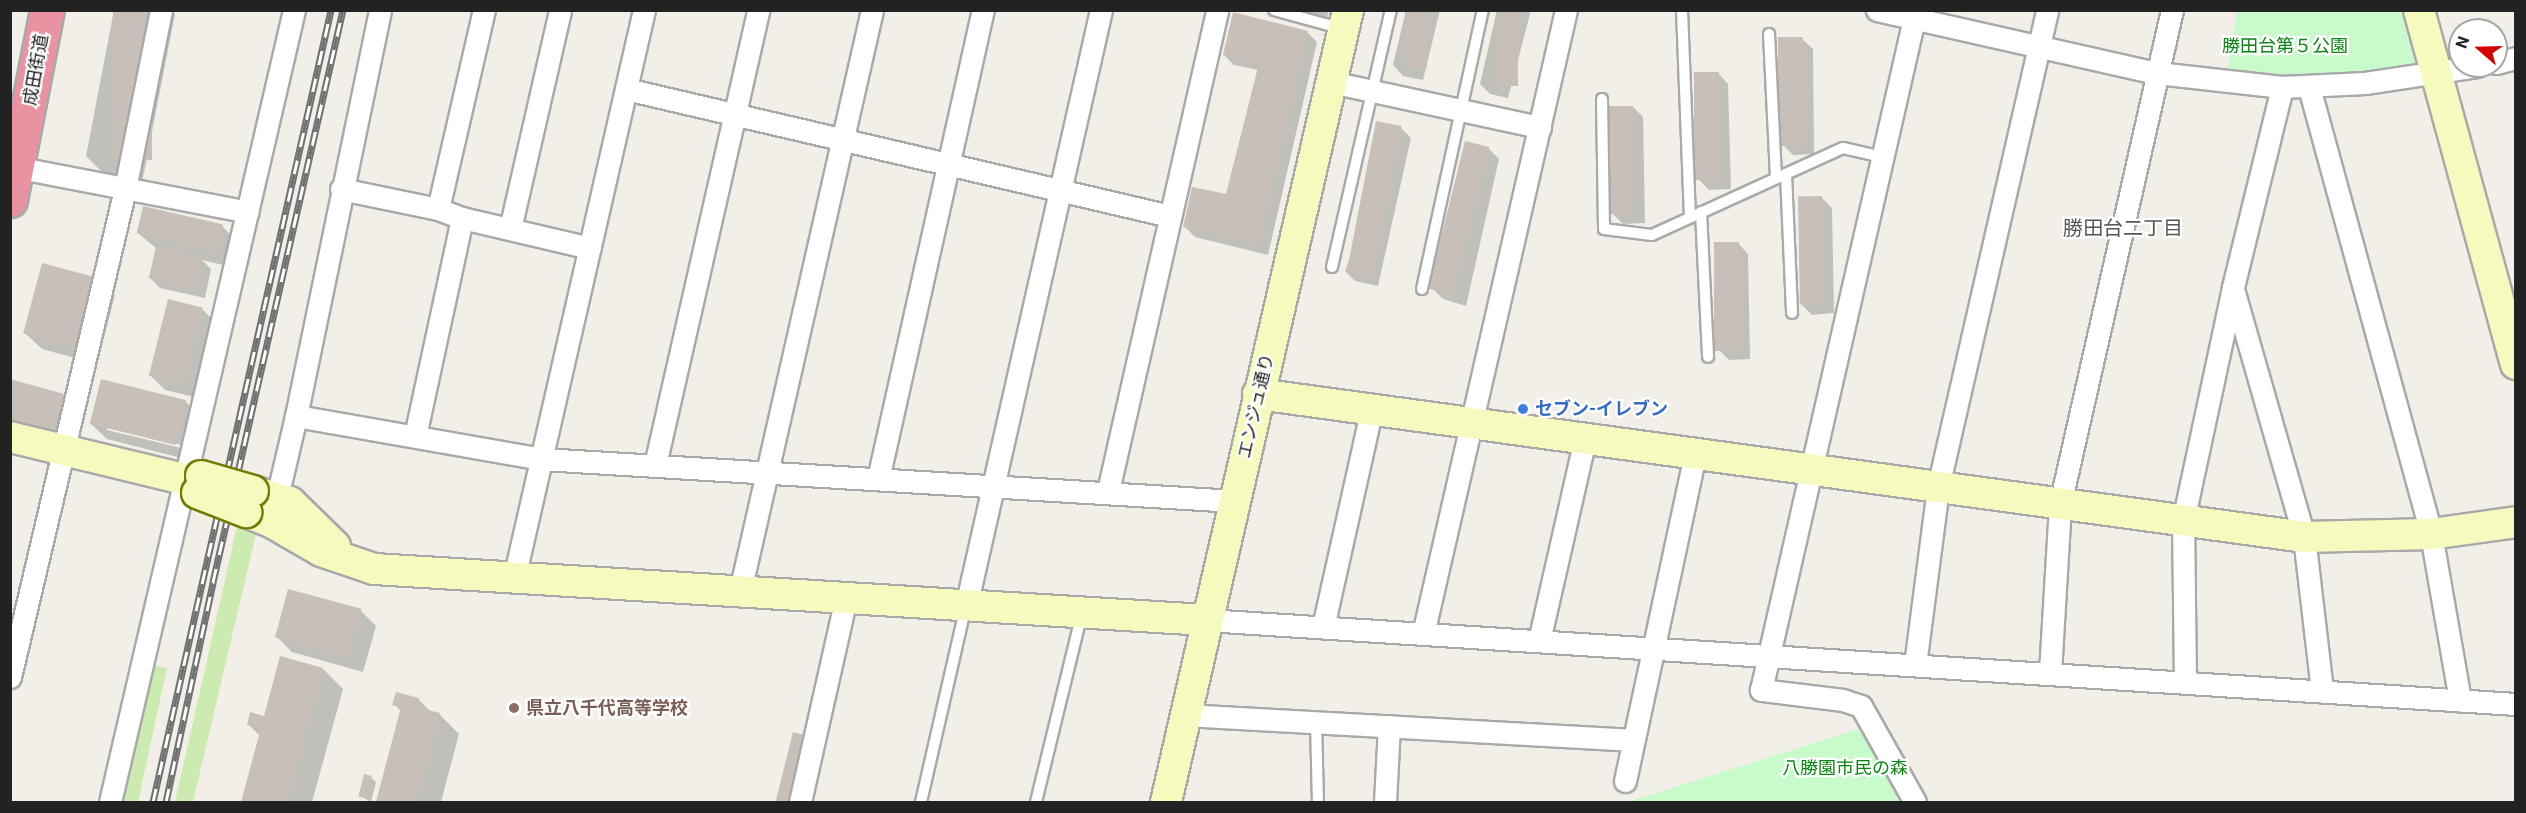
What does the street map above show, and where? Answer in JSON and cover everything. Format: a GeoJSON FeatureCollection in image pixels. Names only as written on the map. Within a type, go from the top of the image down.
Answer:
{"type":"FeatureCollection","features":[{"type":"Feature","properties":{"kind":"highway","name":"成田街道"},"geometry":{"type":"LineString","coordinates":[[10,200],[47,10]]}},
{"type":"Feature","properties":{"kind":"street"},"geometry":{"type":"LineString","coordinates":[[10,677],[125,189],[161,10]]}},
{"type":"Feature","properties":{"kind":"street"},"geometry":{"type":"LineString","coordinates":[[110,802],[194,482],[248,212],[294,10]]}},
{"type":"Feature","properties":{"kind":"street"},"geometry":{"type":"LineString","coordinates":[[262,506],[296,416],[341,189],[380,10]]}},
{"type":"Feature","properties":{"kind":"street"},"geometry":{"type":"LineString","coordinates":[[438,209],[484,10]]}},
{"type":"Feature","properties":{"kind":"street"},"geometry":{"type":"LineString","coordinates":[[510,229],[560,10]]}},
{"type":"Feature","properties":{"kind":"street"},"geometry":{"type":"LineString","coordinates":[[514,578],[644,10]]}},
{"type":"Feature","properties":{"kind":"street"},"geometry":{"type":"LineString","coordinates":[[655,465],[758,10]]}},
{"type":"Feature","properties":{"kind":"street"},"geometry":{"type":"LineString","coordinates":[[740,591],[872,10]]}},
{"type":"Feature","properties":{"kind":"street"},"geometry":{"type":"LineString","coordinates":[[878,479],[983,10]]}},
{"type":"Feature","properties":{"kind":"street"},"geometry":{"type":"LineString","coordinates":[[966,606],[1101,10]]}},
{"type":"Feature","properties":{"kind":"street"},"geometry":{"type":"LineString","coordinates":[[1108,491],[1217,10]]}},
{"type":"Feature","properties":{"kind":"street"},"geometry":{"type":"LineString","coordinates":[[1424,634],[1566,10]]}},
{"type":"Feature","properties":{"kind":"street"},"geometry":{"type":"LineString","coordinates":[[1877,10],[1915,15],[2157,73],[2282,87],[2309,87],[2448,71]]}},
{"type":"Feature","properties":{"kind":"street"},"geometry":{"type":"LineString","coordinates":[[1915,665],[1938,487],[2047,10]]}},
{"type":"Feature","properties":{"kind":"street"},"geometry":{"type":"LineString","coordinates":[[2050,673],[2060,504],[2172,10]]}},
{"type":"Feature","properties":{"kind":"street"},"geometry":{"type":"LineString","coordinates":[[2419,10],[2516,364]]}},
{"type":"Feature","properties":{"kind":"street"},"geometry":{"type":"LineString","coordinates":[[1915,15],[1761,690],[1843,700],[1861,706],[1915,802]]}},
{"type":"Feature","properties":{"kind":"street","name":"エンジュ通り"},"geometry":{"type":"LineString","coordinates":[[1166,802],[1258,394],[1346,20]]}},
{"type":"Feature","properties":{"kind":"street"},"geometry":{"type":"LineString","coordinates":[[1331,82],[1540,127]]}},
{"type":"Feature","properties":{"kind":"street"},"geometry":{"type":"LineString","coordinates":[[2185,682],[2183,521],[2233,287],[2282,87]]}},
{"type":"Feature","properties":{"kind":"street"},"geometry":{"type":"LineString","coordinates":[[2309,87],[2431,534],[2460,701]]}},
{"type":"Feature","properties":{"kind":"street"},"geometry":{"type":"LineString","coordinates":[[626,89],[1170,216]]}},
{"type":"Feature","properties":{"kind":"street"},"geometry":{"type":"LineString","coordinates":[[15,167],[248,212]]}},
{"type":"Feature","properties":{"kind":"street"},"geometry":{"type":"LineString","coordinates":[[341,189],[438,209],[462,218],[590,248]]}},
{"type":"Feature","properties":{"kind":"street"},"geometry":{"type":"LineString","coordinates":[[415,436],[462,218]]}},
{"type":"Feature","properties":{"kind":"street"},"geometry":{"type":"LineString","coordinates":[[2233,287],[2304,537],[2322,691]]}},
{"type":"Feature","properties":{"kind":"street"},"geometry":{"type":"LineString","coordinates":[[1258,394],[2304,537],[2431,534],[2516,522]]}},
{"type":"Feature","properties":{"kind":"street"},"geometry":{"type":"LineString","coordinates":[[1323,627],[1372,408]]}},
{"type":"Feature","properties":{"kind":"street"},"geometry":{"type":"LineString","coordinates":[[296,416],[542,459],[994,484],[1235,501]]}},
{"type":"Feature","properties":{"kind":"street"},"geometry":{"type":"LineString","coordinates":[[10,437],[194,482],[262,506],[290,502],[350,561],[374,569],[1323,627],[2516,704]]}},
{"type":"Feature","properties":{"kind":"street"},"geometry":{"type":"LineString","coordinates":[[1539,641],[1585,438]]}},
{"type":"Feature","properties":{"kind":"street"},"geometry":{"type":"LineString","coordinates":[[1624,781],[1695,454]]}},
{"type":"Feature","properties":{"kind":"street"},"geometry":{"type":"LineString","coordinates":[[800,802],[846,598]]}},
{"type":"Feature","properties":{"kind":"street"},"geometry":{"type":"LineString","coordinates":[[1186,715],[1633,740]]}},
{"type":"Feature","properties":{"kind":"street"},"geometry":{"type":"LineString","coordinates":[[1385,802],[1389,726]]}},
{"type":"Feature","properties":{"kind":"lane"},"geometry":{"type":"LineString","coordinates":[[1274,10],[1346,20]]}},
{"type":"Feature","properties":{"kind":"lane"},"geometry":{"type":"LineString","coordinates":[[1332,267],[1391,10]]}},
{"type":"Feature","properties":{"kind":"lane"},"geometry":{"type":"LineString","coordinates":[[1422,289],[1484,10]]}},
{"type":"Feature","properties":{"kind":"lane"},"geometry":{"type":"LineString","coordinates":[[1682,10],[1690,217]]}},
{"type":"Feature","properties":{"kind":"lane"},"geometry":{"type":"LineString","coordinates":[[1769,34],[1792,313]]}},
{"type":"Feature","properties":{"kind":"lane"},"geometry":{"type":"LineString","coordinates":[[1602,99],[1604,229],[1652,235],[1843,148],[1882,157]]}},
{"type":"Feature","properties":{"kind":"lane"},"geometry":{"type":"LineString","coordinates":[[1701,212],[1708,357]]}},
{"type":"Feature","properties":{"kind":"lane"},"geometry":{"type":"LineString","coordinates":[[921,802],[966,606]]}},
{"type":"Feature","properties":{"kind":"lane"},"geometry":{"type":"LineString","coordinates":[[1036,802],[1082,613]]}},
{"type":"Feature","properties":{"kind":"lane"},"geometry":{"type":"LineString","coordinates":[[1316,722],[1318,802]]}},
{"type":"Feature","properties":{"kind":"green space","name":"勝田台第５公園"},"geometry":{"type":"Polygon","coordinates":[[[2237,10],[2413,11],[2431,69],[2308,82],[2227,73],[2237,10]]]}},
{"type":"Feature","properties":{"kind":"green space"},"geometry":{"type":"Polygon","coordinates":[[[238,522],[257,530],[193,802],[175,802],[238,522]]]}},
{"type":"Feature","properties":{"kind":"green space"},"geometry":{"type":"Polygon","coordinates":[[[151,665],[167,668],[138,802],[119,802],[151,665]]]}},
{"type":"Feature","properties":{"kind":"green space","name":"八勝園市民の森"},"geometry":{"type":"Polygon","coordinates":[[[1862,728],[1899,802],[1628,802],[1862,728]]]}},
{"type":"Feature","properties":{"kind":"building"},"geometry":{"type":"Polygon","coordinates":[[[113,10],[152,10],[152,160],[113,160],[113,10]]]}},
{"type":"Feature","properties":{"kind":"building"},"geometry":{"type":"Polygon","coordinates":[[[1405,10],[1427,10],[1427,68],[1405,68],[1405,10]]]}},
{"type":"Feature","properties":{"kind":"building"},"geometry":{"type":"Polygon","coordinates":[[[1496,10],[1518,10],[1518,86],[1496,86],[1496,10]]]}},
{"type":"Feature","properties":{"kind":"building"},"geometry":{"type":"Polygon","coordinates":[[[1233,12],[1308,31],[1258,245],[1183,227],[1192,187],[1226,194],[1259,63],[1223,55],[1233,12]]]}},
{"type":"Feature","properties":{"kind":"building"},"geometry":{"type":"Polygon","coordinates":[[[1778,37],[1803,37],[1803,146],[1778,146],[1778,37]]]}},
{"type":"Feature","properties":{"kind":"building"},"geometry":{"type":"Polygon","coordinates":[[[1694,72],[1719,72],[1719,180],[1694,180],[1694,72]]]}},
{"type":"Feature","properties":{"kind":"building"},"geometry":{"type":"Polygon","coordinates":[[[1609,106],[1633,106],[1633,214],[1609,214],[1609,106]]]}},
{"type":"Feature","properties":{"kind":"building"},"geometry":{"type":"Polygon","coordinates":[[[1376,121],[1402,126],[1372,276],[1347,271],[1376,121]]]}},
{"type":"Feature","properties":{"kind":"building"},"geometry":{"type":"Polygon","coordinates":[[[1465,141],[1489,147],[1452,295],[1428,288],[1465,141]]]}},
{"type":"Feature","properties":{"kind":"building"},"geometry":{"type":"Polygon","coordinates":[[[1798,196],[1822,196],[1824,304],[1800,304],[1798,196]]]}},
{"type":"Feature","properties":{"kind":"building"},"geometry":{"type":"Polygon","coordinates":[[[143,206],[223,224],[217,252],[137,233],[143,206]]]}},
{"type":"Feature","properties":{"kind":"building"},"geometry":{"type":"Polygon","coordinates":[[[1714,242],[1739,242],[1739,351],[1714,351],[1714,242]]]}},
{"type":"Feature","properties":{"kind":"building"},"geometry":{"type":"Polygon","coordinates":[[[156,247],[202,258],[195,289],[149,278],[156,247]]]}},
{"type":"Feature","properties":{"kind":"building"},"geometry":{"type":"Polygon","coordinates":[[[42,263],[100,279],[81,349],[23,334],[42,263]]]}},
{"type":"Feature","properties":{"kind":"building"},"geometry":{"type":"Polygon","coordinates":[[[168,299],[203,308],[184,384],[149,376],[168,299]]]}},
{"type":"Feature","properties":{"kind":"building"},"geometry":{"type":"Polygon","coordinates":[[[10,379],[64,394],[54,431],[10,419],[10,379]]]}},
{"type":"Feature","properties":{"kind":"building"},"geometry":{"type":"Polygon","coordinates":[[[101,379],[186,400],[175,445],[90,424],[101,379]]]}},
{"type":"Feature","properties":{"kind":"building"},"geometry":{"type":"Polygon","coordinates":[[[288,589],[361,609],[348,657],[275,637],[288,589]]]}},
{"type":"Feature","properties":{"kind":"building"},"geometry":{"type":"Polygon","coordinates":[[[280,656],[323,668],[287,802],[241,802],[261,728],[247,725],[250,712],[264,716],[280,656]]]}},
{"type":"Feature","properties":{"kind":"building"},"geometry":{"type":"Polygon","coordinates":[[[396,692],[419,698],[416,707],[440,713],[416,802],[376,802],[401,707],[392,705],[396,692]]]}},
{"type":"Feature","properties":{"kind":"building"},"geometry":{"type":"Polygon","coordinates":[[[793,732],[805,735],[788,802],[776,802],[793,732]]]}},
{"type":"Feature","properties":{"kind":"building"},"geometry":{"type":"Polygon","coordinates":[[[364,774],[372,776],[366,798],[358,796],[364,774]]]}},
{"type":"Feature","properties":{"kind":"railway"},"geometry":{"type":"LineString","coordinates":[[153,802],[331,10]]}},
{"type":"Feature","properties":{"kind":"railway"},"geometry":{"type":"LineString","coordinates":[[166,802],[213,582],[343,10]]}},
{"type":"Feature","properties":{"kind":"place","name":"セブン-イレブン"},"geometry":{"type":"Point","coordinates":[1523,409]}},
{"type":"Feature","properties":{"kind":"place","name":"県立八千代高等学校"},"geometry":{"type":"Point","coordinates":[514,708]}},
{"type":"Feature","properties":{"kind":"district","name":"勝田台二丁目"},"geometry":{"type":"Point","coordinates":[2123,228]}}]}
